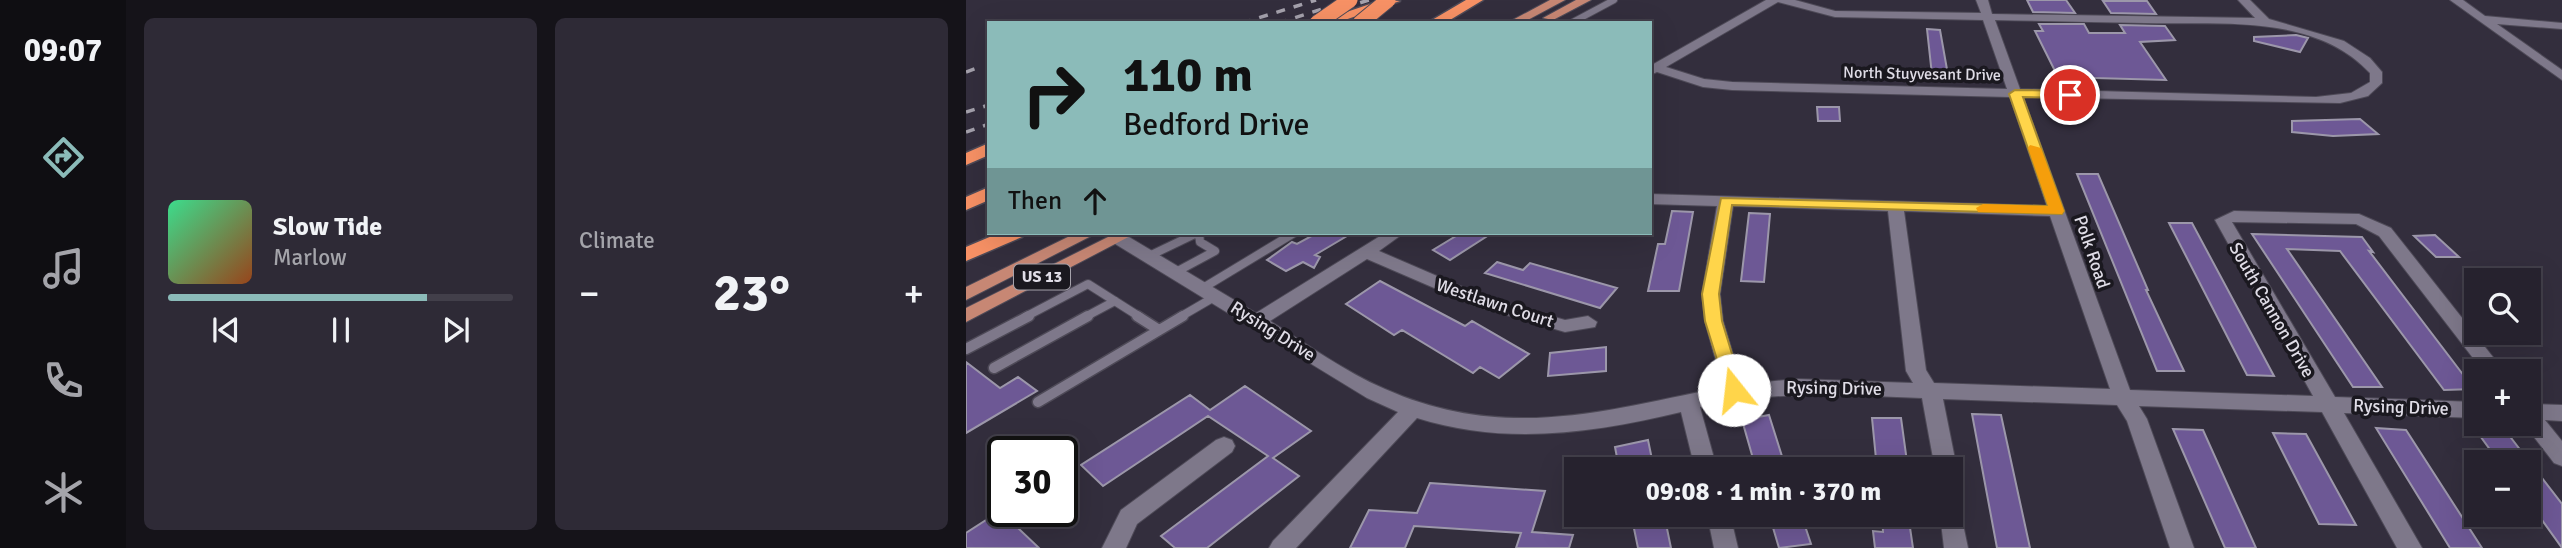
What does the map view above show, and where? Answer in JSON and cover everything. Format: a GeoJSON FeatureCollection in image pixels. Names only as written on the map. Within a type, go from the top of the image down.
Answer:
{"type":"FeatureCollection","features":[{"type":"Feature","properties":{"kind":"highway"},"geometry":{"type":"LineString","coordinates":[[1322,21],[1350,0]]}},
{"type":"Feature","properties":{"kind":"highway"},"geometry":{"type":"LineString","coordinates":[[1362,21],[1388,0]]}},
{"type":"Feature","properties":{"kind":"highway"},"geometry":{"type":"LineString","coordinates":[[1326,21],[1395,0]]}},
{"type":"Feature","properties":{"kind":"highway"},"geometry":{"type":"LineString","coordinates":[[1438,21],[1476,0]]}},
{"type":"Feature","properties":{"kind":"highway"},"geometry":{"type":"LineString","coordinates":[[966,160],[987,149]]}},
{"type":"Feature","properties":{"kind":"highway"},"geometry":{"type":"LineString","coordinates":[[966,204],[987,194]]}},
{"type":"Feature","properties":{"kind":"highway"},"geometry":{"type":"LineString","coordinates":[[966,244],[987,234]]}},
{"type":"Feature","properties":{"kind":"highway"},"geometry":{"type":"LineString","coordinates":[[966,255],[1010,235]]}},
{"type":"Feature","properties":{"kind":"main road"},"geometry":{"type":"LineString","coordinates":[[1517,21],[1559,0]]}},
{"type":"Feature","properties":{"kind":"main road"},"geometry":{"type":"LineString","coordinates":[[1543,21],[1585,0]]}},
{"type":"Feature","properties":{"kind":"main road","name":"US 13"},"geometry":{"type":"LineString","coordinates":[[966,294],[1085,235]]}},
{"type":"Feature","properties":{"kind":"main road","name":"US 13"},"geometry":{"type":"LineString","coordinates":[[966,316],[1117,235]]}},
{"type":"Feature","properties":{"kind":"street"},"geometry":{"type":"LineString","coordinates":[[1653,69],[1774,0]]}},
{"type":"Feature","properties":{"kind":"street"},"geometry":{"type":"LineString","coordinates":[[1782,0],[1835,14],[2264,22]]}},
{"type":"Feature","properties":{"kind":"street","name":"Polk Road"},"geometry":{"type":"LineString","coordinates":[[1982,0],[2123,398],[2137,419],[2182,548]]}},
{"type":"Feature","properties":{"kind":"street"},"geometry":{"type":"LineString","coordinates":[[2244,0],[2264,22]]}},
{"type":"Feature","properties":{"kind":"street"},"geometry":{"type":"LineString","coordinates":[[2456,0],[2562,76]]}},
{"type":"Feature","properties":{"kind":"street"},"geometry":{"type":"LineString","coordinates":[[2483,19],[2562,26]]}},
{"type":"Feature","properties":{"kind":"street","name":"North Stuyvesant Drive"},"geometry":{"type":"LineString","coordinates":[[1653,69],[1703,83],[1732,86],[2316,101],[2358,96],[2367,93],[2376,83],[2376,72],[2368,62],[2334,42],[2264,22]]}},
{"type":"Feature","properties":{"kind":"street"},"geometry":{"type":"LineString","coordinates":[[1652,199],[2057,211]]}},
{"type":"Feature","properties":{"kind":"street"},"geometry":{"type":"LineString","coordinates":[[1726,201],[1711,294],[1714,321],[1734,390]]}},
{"type":"Feature","properties":{"kind":"street"},"geometry":{"type":"LineString","coordinates":[[1895,206],[1916,371],[1938,413],[1944,457]]}},
{"type":"Feature","properties":{"kind":"street","name":"South Cannon Drive"},"geometry":{"type":"LineString","coordinates":[[2326,405],[2222,224],[2226,218],[2359,219],[2377,226],[2385,232],[2485,359]]}},
{"type":"Feature","properties":{"kind":"street","name":"Rysing Drive"},"geometry":{"type":"LineString","coordinates":[[1120,235],[1149,256],[1374,393],[1412,410],[1487,426],[1543,428],[1621,418],[1734,390],[1797,386],[2464,410]]}},
{"type":"Feature","properties":{"kind":"street"},"geometry":{"type":"LineString","coordinates":[[1257,321],[1393,235]]}},
{"type":"Feature","properties":{"kind":"street","name":"Westlawn Court"},"geometry":{"type":"LineString","coordinates":[[1366,252],[1482,302],[1565,326],[1588,322]]}},
{"type":"Feature","properties":{"kind":"street"},"geometry":{"type":"LineString","coordinates":[[1688,400],[1703,457]]}},
{"type":"Feature","properties":{"kind":"street"},"geometry":{"type":"LineString","coordinates":[[2326,405],[2410,548]]}},
{"type":"Feature","properties":{"kind":"street"},"geometry":{"type":"LineString","coordinates":[[1281,548],[1412,410]]}},
{"type":"Feature","properties":{"kind":"street"},"geometry":{"type":"LineString","coordinates":[[2541,414],[2562,413]]}},
{"type":"Feature","properties":{"kind":"street"},"geometry":{"type":"LineString","coordinates":[[2541,430],[2562,457]]}},
{"type":"Feature","properties":{"kind":"street"},"geometry":{"type":"LineString","coordinates":[[1114,548],[1119,534],[1135,513],[1224,446]]}},
{"type":"Feature","properties":{"kind":"street"},"geometry":{"type":"LineString","coordinates":[[1721,527],[1726,548]]}},
{"type":"Feature","properties":{"kind":"street"},"geometry":{"type":"LineString","coordinates":[[1953,527],[1956,548]]}},
{"type":"Feature","properties":{"kind":"lane"},"geometry":{"type":"LineString","coordinates":[[1575,21],[1614,0]]}},
{"type":"Feature","properties":{"kind":"lane"},"geometry":{"type":"LineString","coordinates":[[1553,16],[1570,21]]}},
{"type":"Feature","properties":{"kind":"lane"},"geometry":{"type":"LineString","coordinates":[[1149,256],[1194,235]]}},
{"type":"Feature","properties":{"kind":"lane"},"geometry":{"type":"LineString","coordinates":[[1176,272],[1215,251],[1200,242],[1198,235]]}},
{"type":"Feature","properties":{"kind":"lane"},"geometry":{"type":"LineString","coordinates":[[1038,402],[1159,330],[1291,235]]}},
{"type":"Feature","properties":{"kind":"lane"},"geometry":{"type":"LineString","coordinates":[[966,349],[1088,284],[1159,330]]}},
{"type":"Feature","properties":{"kind":"lane"},"geometry":{"type":"LineString","coordinates":[[994,368],[1115,301]]}},
{"type":"Feature","properties":{"kind":"building"},"geometry":{"type":"Polygon","coordinates":[[[2027,0],[2066,0],[2075,13],[2033,12],[2027,0]]]}},
{"type":"Feature","properties":{"kind":"building"},"geometry":{"type":"Polygon","coordinates":[[[2103,1],[2147,1],[2156,14],[2111,13],[2103,1]]]}},
{"type":"Feature","properties":{"kind":"building"},"geometry":{"type":"Polygon","coordinates":[[[2039,24],[2084,24],[2089,33],[2125,33],[2120,25],[2165,26],[2175,40],[2140,42],[2166,80],[2058,77],[2035,31],[2043,31],[2039,24]]]}},
{"type":"Feature","properties":{"kind":"building"},"geometry":{"type":"Polygon","coordinates":[[[1927,29],[1940,30],[1948,75],[1932,75],[1927,29]]]}},
{"type":"Feature","properties":{"kind":"building"},"geometry":{"type":"Polygon","coordinates":[[[2296,35],[2308,38],[2300,52],[2254,41],[2254,37],[2296,35]]]}},
{"type":"Feature","properties":{"kind":"building"},"geometry":{"type":"Polygon","coordinates":[[[1817,107],[1839,107],[1840,121],[1818,121],[1817,107]]]}},
{"type":"Feature","properties":{"kind":"building"},"geometry":{"type":"Polygon","coordinates":[[[2360,119],[2378,134],[2333,136],[2292,132],[2292,121],[2360,119]]]}},
{"type":"Feature","properties":{"kind":"building"},"geometry":{"type":"Polygon","coordinates":[[[2077,174],[2098,174],[2146,290],[2184,371],[2157,371],[2077,174]]]}},
{"type":"Feature","properties":{"kind":"building"},"geometry":{"type":"Polygon","coordinates":[[[1672,211],[1693,212],[1679,291],[1648,291],[1658,244],[1665,244],[1672,211]]]}},
{"type":"Feature","properties":{"kind":"building"},"geometry":{"type":"Polygon","coordinates":[[[1749,213],[1770,214],[1764,282],[1741,281],[1749,213]]]}},
{"type":"Feature","properties":{"kind":"building"},"geometry":{"type":"Polygon","coordinates":[[[2169,223],[2192,223],[2274,376],[2247,375],[2169,223]]]}},
{"type":"Feature","properties":{"kind":"building"},"geometry":{"type":"Polygon","coordinates":[[[2252,234],[2362,237],[2373,252],[2369,251],[2464,376],[2464,389],[2444,390],[2340,251],[2287,249],[2382,387],[2353,387],[2252,234]]]}},
{"type":"Feature","properties":{"kind":"building"},"geometry":{"type":"Polygon","coordinates":[[[1313,235],[1349,235],[1315,255],[1320,257],[1314,268],[1303,262],[1286,271],[1267,260],[1292,242],[1297,244],[1313,235]]]}},
{"type":"Feature","properties":{"kind":"building"},"geometry":{"type":"Polygon","coordinates":[[[1458,235],[1489,235],[1450,260],[1433,250],[1458,235]]]}},
{"type":"Feature","properties":{"kind":"building"},"geometry":{"type":"Polygon","coordinates":[[[2435,235],[2459,257],[2436,257],[2414,236],[2435,235]]]}},
{"type":"Feature","properties":{"kind":"building"},"geometry":{"type":"Polygon","coordinates":[[[1497,262],[1523,270],[1530,263],[1617,288],[1600,308],[1485,273],[1497,262]]]}},
{"type":"Feature","properties":{"kind":"building"},"geometry":{"type":"Polygon","coordinates":[[[1380,281],[1465,326],[1472,321],[1529,354],[1499,378],[1480,367],[1473,373],[1402,330],[1394,335],[1346,304],[1380,281]]]}},
{"type":"Feature","properties":{"kind":"building"},"geometry":{"type":"Polygon","coordinates":[[[1606,347],[1606,371],[1548,376],[1550,353],[1606,347]]]}},
{"type":"Feature","properties":{"kind":"building"},"geometry":{"type":"Polygon","coordinates":[[[966,362],[1000,388],[1018,377],[1037,391],[966,433],[966,362]]]}},
{"type":"Feature","properties":{"kind":"building"},"geometry":{"type":"Polygon","coordinates":[[[1245,386],[1311,431],[1273,458],[1299,476],[1207,548],[1175,548],[1161,536],[1268,456],[1208,416],[1103,486],[1081,465],[1190,395],[1210,410],[1245,386]]]}},
{"type":"Feature","properties":{"kind":"building"},"geometry":{"type":"Polygon","coordinates":[[[1972,414],[2001,415],[2030,548],[1997,548],[1972,414]]]}},
{"type":"Feature","properties":{"kind":"building"},"geometry":{"type":"Polygon","coordinates":[[[1769,415],[1782,457],[1753,457],[1742,420],[1769,415]]]}},
{"type":"Feature","properties":{"kind":"building"},"geometry":{"type":"Polygon","coordinates":[[[1872,418],[1901,418],[1906,457],[1876,457],[1872,418]]]}},
{"type":"Feature","properties":{"kind":"building"},"geometry":{"type":"Polygon","coordinates":[[[2376,428],[2406,430],[2464,520],[2464,527],[2468,527],[2482,548],[2450,548],[2376,428]]]}},
{"type":"Feature","properties":{"kind":"building"},"geometry":{"type":"Polygon","coordinates":[[[2173,429],[2203,430],[2256,548],[2225,548],[2173,429]]]}},
{"type":"Feature","properties":{"kind":"building"},"geometry":{"type":"Polygon","coordinates":[[[2273,433],[2306,434],[2356,525],[2319,524],[2273,433]]]}},
{"type":"Feature","properties":{"kind":"building"},"geometry":{"type":"Polygon","coordinates":[[[2480,436],[2510,436],[2520,450],[2490,450],[2480,436]]]}},
{"type":"Feature","properties":{"kind":"building"},"geometry":{"type":"Polygon","coordinates":[[[1648,440],[1652,457],[1617,457],[1615,447],[1648,440]]]}},
{"type":"Feature","properties":{"kind":"building"},"geometry":{"type":"Polygon","coordinates":[[[2541,477],[2562,504],[2562,548],[2541,519],[2541,477]]]}},
{"type":"Feature","properties":{"kind":"building"},"geometry":{"type":"Polygon","coordinates":[[[1430,483],[1545,491],[1532,532],[1573,535],[1569,548],[1516,548],[1521,533],[1414,526],[1405,548],[1350,548],[1369,510],[1417,513],[1430,483]]]}},
{"type":"Feature","properties":{"kind":"building"},"geometry":{"type":"Polygon","coordinates":[[[987,519],[987,527],[1017,527],[1039,548],[966,548],[966,533],[987,519]]]}},
{"type":"Feature","properties":{"kind":"building"},"geometry":{"type":"Polygon","coordinates":[[[1634,527],[1667,527],[1671,548],[1638,548],[1634,527]]]}},
{"type":"Feature","properties":{"kind":"building"},"geometry":{"type":"Polygon","coordinates":[[[1773,527],[1805,527],[1811,544],[1779,548],[1773,527]]]}},
{"type":"Feature","properties":{"kind":"building"},"geometry":{"type":"Polygon","coordinates":[[[1883,527],[1910,527],[1913,548],[1875,548],[1873,531],[1883,532],[1883,527]]]}},
{"type":"Feature","properties":{"kind":"railway"},"geometry":{"type":"LineString","coordinates":[[1248,21],[1316,0]]}},
{"type":"Feature","properties":{"kind":"railway"},"geometry":{"type":"LineString","coordinates":[[1284,21],[1351,0]]}},
{"type":"Feature","properties":{"kind":"railway"},"geometry":{"type":"LineString","coordinates":[[1343,8],[1369,0]]}},
{"type":"Feature","properties":{"kind":"railway"},"geometry":{"type":"LineString","coordinates":[[966,72],[980,67]]}},
{"type":"Feature","properties":{"kind":"railway"},"geometry":{"type":"LineString","coordinates":[[966,112],[987,106]]}},
{"type":"Feature","properties":{"kind":"railway"},"geometry":{"type":"LineString","coordinates":[[966,132],[987,125]]}},
{"type":"Feature","properties":{"kind":"slow traffic"},"geometry":{"type":"LineString","coordinates":[[1983,208],[2057,211],[2034,148]]}},
{"type":"Feature","properties":{"kind":"route"},"geometry":{"type":"LineString","coordinates":[[1734,390],[1711,306],[1713,268],[1726,201],[2057,211],[2015,94],[2070,95]]}}]}
